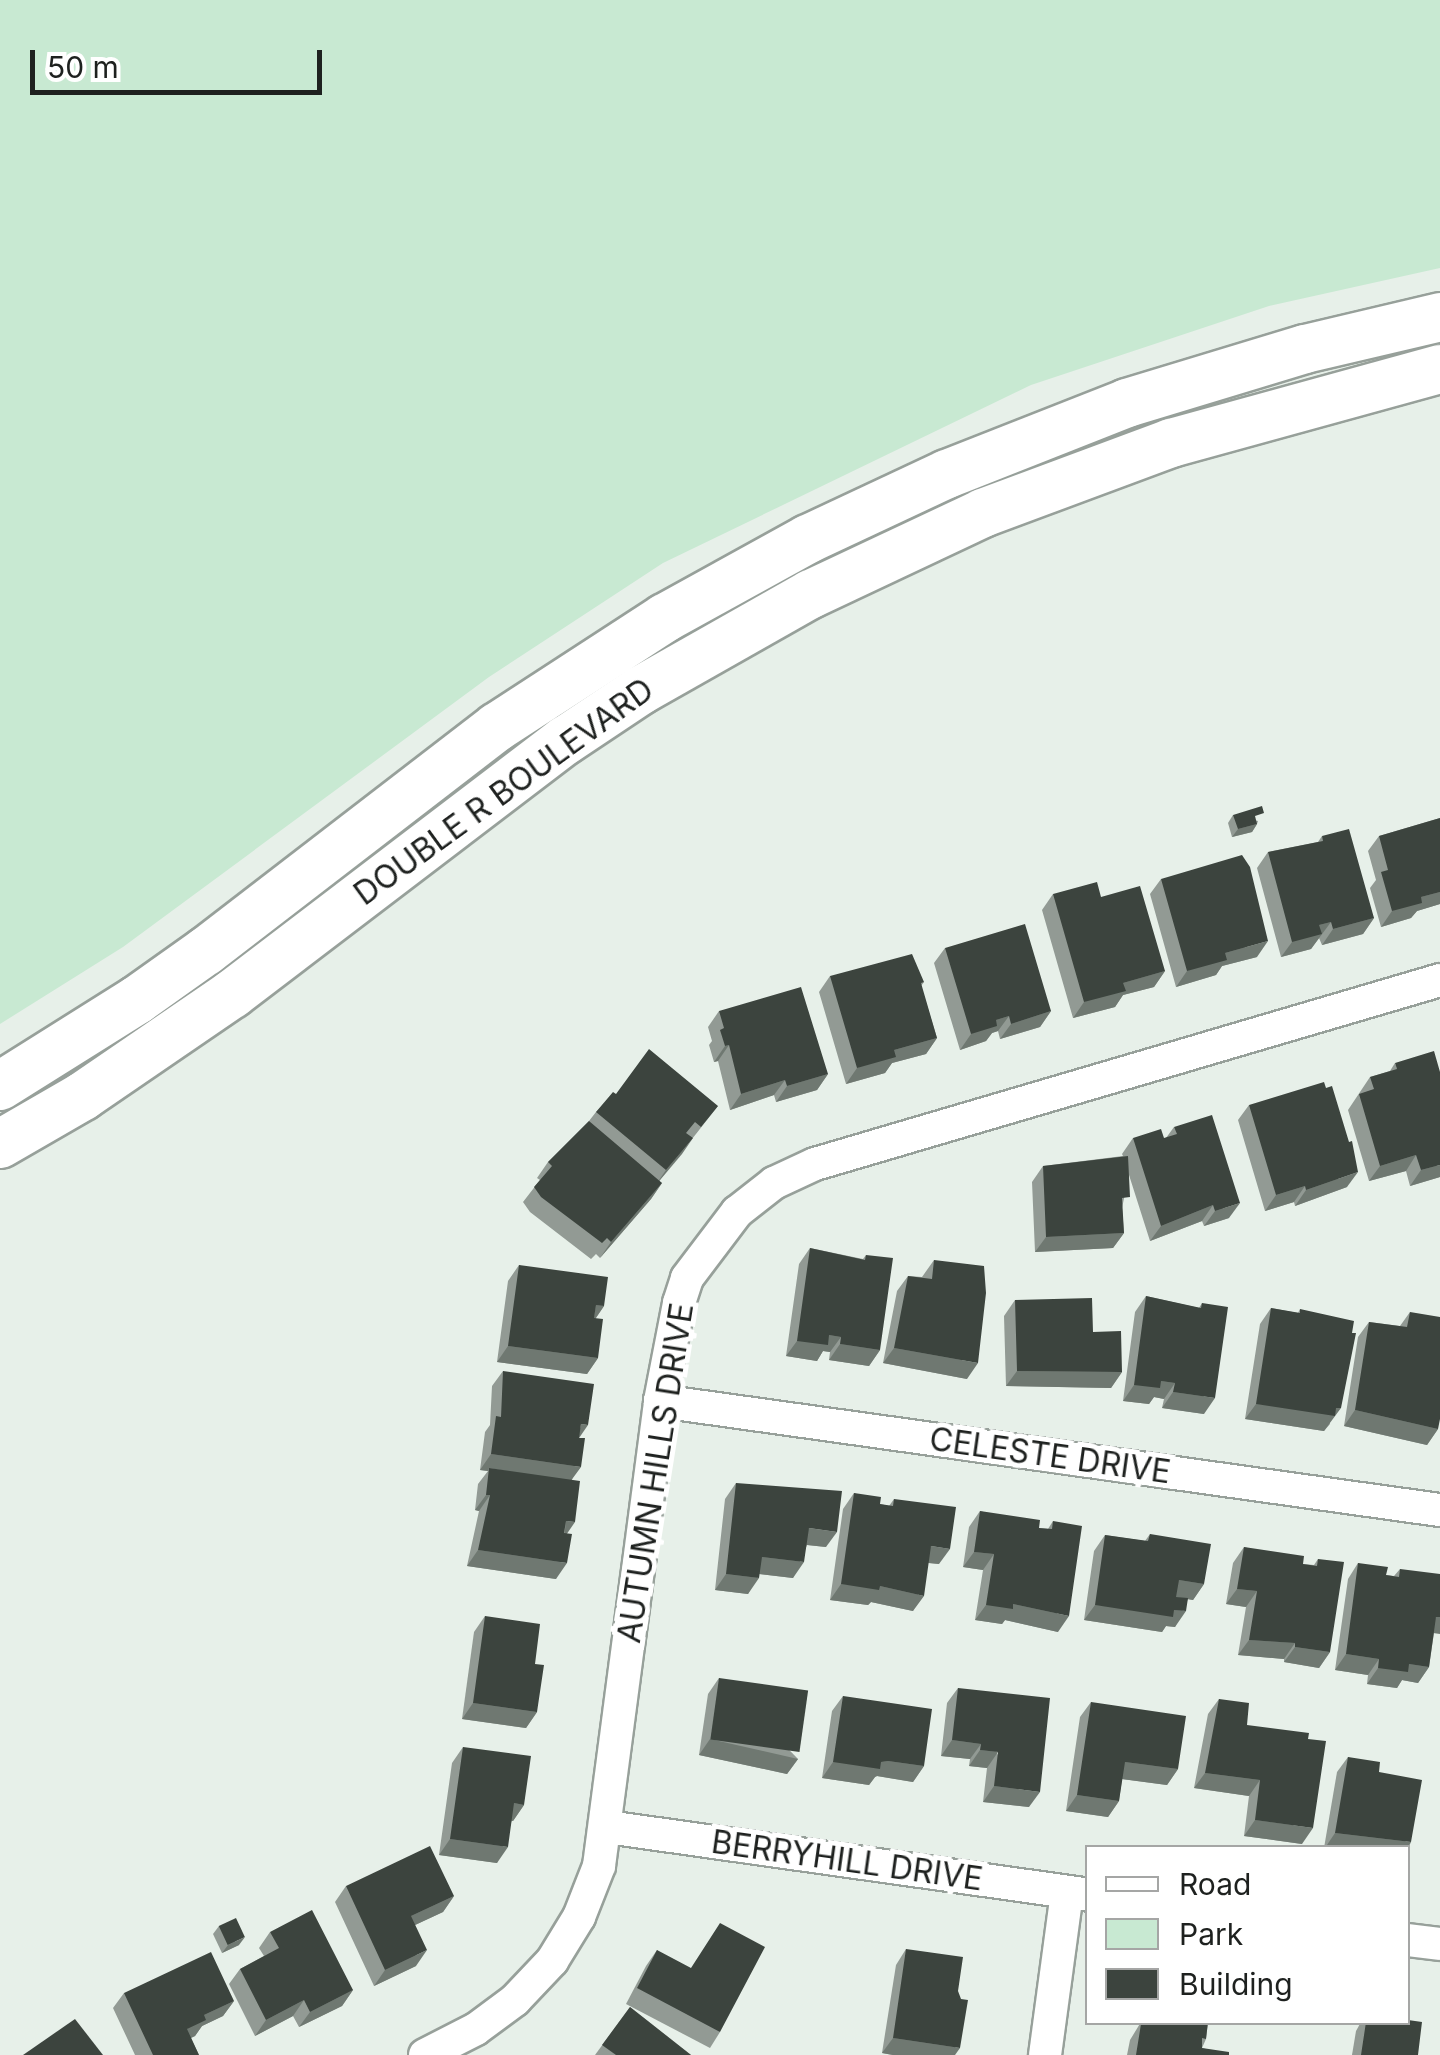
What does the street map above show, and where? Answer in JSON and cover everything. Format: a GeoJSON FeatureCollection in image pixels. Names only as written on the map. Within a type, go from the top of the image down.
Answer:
{"type":"FeatureCollection","features":[{"type":"Feature","properties":{"kind":"main road","name":"DOUBLE R BOULEVARD"},"geometry":{"type":"LineString","coordinates":[[0,1086],[138,1000],[512,718],[665,618],[808,539],[947,474],[1127,403],[1306,349],[1440,317]]}},
{"type":"Feature","properties":{"kind":"main road","name":"DOUBLE R BOULEVARD"},"geometry":{"type":"LineString","coordinates":[[0,1144],[82,1096],[218,1004],[566,740],[641,690],[811,594],[983,514],[1171,442],[1440,369]]}},
{"type":"Feature","properties":{"kind":"street","name":"AUTUMN HILLS DRIVE"},"geometry":{"type":"LineString","coordinates":[[424,2055],[476,2030],[515,2000],[552,1960],[580,1916],[599,1866],[660,1401],[687,1278],[737,1212],[774,1184],[816,1164],[1440,980]]}},
{"type":"Feature","properties":{"kind":"street","name":"CELESTE DRIVE"},"geometry":{"type":"LineString","coordinates":[[660,1401],[1440,1510]]}},
{"type":"Feature","properties":{"kind":"street","name":"BERRYHILL DRIVE"},"geometry":{"type":"LineString","coordinates":[[607,1827],[1078,1893]]}},
{"type":"Feature","properties":{"kind":"street"},"geometry":{"type":"LineString","coordinates":[[1044,2055],[1078,1893]]}},
{"type":"Feature","properties":{"kind":"street"},"geometry":{"type":"LineString","coordinates":[[1410,1940],[1440,1944]]}},
{"type":"Feature","properties":{"kind":"green space"},"geometry":{"type":"Polygon","coordinates":[[[0,0],[1440,0],[1440,268],[1269,306],[1031,385],[663,563],[489,677],[123,947],[0,1024],[0,0]]]}},
{"type":"Feature","properties":{"kind":"building"},"geometry":{"type":"Polygon","coordinates":[[[1262,806],[1264,813],[1255,816],[1257,824],[1238,829],[1233,815],[1262,806]]]}},
{"type":"Feature","properties":{"kind":"building"},"geometry":{"type":"Polygon","coordinates":[[[1440,818],[1440,892],[1421,897],[1422,903],[1392,911],[1381,872],[1388,870],[1379,836],[1440,818]]]}},
{"type":"Feature","properties":{"kind":"building"},"geometry":{"type":"Polygon","coordinates":[[[1349,829],[1374,918],[1333,929],[1331,922],[1319,925],[1322,934],[1292,942],[1268,852],[1323,841],[1322,836],[1349,829]]]}},
{"type":"Feature","properties":{"kind":"building"},"geometry":{"type":"Polygon","coordinates":[[[1242,855],[1250,867],[1268,941],[1225,953],[1227,960],[1187,971],[1161,879],[1242,855]]]}},
{"type":"Feature","properties":{"kind":"building"},"geometry":{"type":"Polygon","coordinates":[[[1097,882],[1101,897],[1140,886],[1165,971],[1123,983],[1126,991],[1084,1002],[1053,894],[1097,882]]]}},
{"type":"Feature","properties":{"kind":"building"},"geometry":{"type":"Polygon","coordinates":[[[1025,924],[1051,1011],[1011,1024],[1009,1016],[996,1020],[997,1026],[971,1034],[945,948],[1025,924]]]}},
{"type":"Feature","properties":{"kind":"building"},"geometry":{"type":"Polygon","coordinates":[[[912,954],[924,982],[921,983],[937,1038],[894,1050],[896,1057],[857,1068],[830,976],[912,954]]]}},
{"type":"Feature","properties":{"kind":"building"},"geometry":{"type":"Polygon","coordinates":[[[801,987],[828,1074],[787,1086],[785,1080],[741,1094],[729,1045],[725,1046],[720,1030],[724,1028],[719,1011],[801,987]]]}},
{"type":"Feature","properties":{"kind":"building"},"geometry":{"type":"Polygon","coordinates":[[[649,1049],[718,1106],[701,1127],[695,1122],[686,1133],[693,1138],[666,1170],[596,1112],[613,1092],[616,1094],[649,1049]]]}},
{"type":"Feature","properties":{"kind":"building"},"geometry":{"type":"Polygon","coordinates":[[[1434,1051],[1440,1072],[1440,1165],[1421,1170],[1416,1155],[1380,1166],[1359,1094],[1374,1089],[1370,1077],[1397,1069],[1395,1063],[1434,1051]]]}},
{"type":"Feature","properties":{"kind":"building"},"geometry":{"type":"Polygon","coordinates":[[[1324,1082],[1326,1088],[1332,1086],[1349,1142],[1352,1141],[1358,1172],[1306,1190],[1305,1186],[1276,1195],[1249,1105],[1324,1082]]]}},
{"type":"Feature","properties":{"kind":"building"},"geometry":{"type":"Polygon","coordinates":[[[1212,1115],[1240,1203],[1215,1211],[1213,1205],[1161,1226],[1133,1138],[1161,1129],[1164,1138],[1177,1134],[1174,1127],[1212,1115]]]}},
{"type":"Feature","properties":{"kind":"building"},"geometry":{"type":"Polygon","coordinates":[[[589,1121],[662,1183],[611,1242],[607,1238],[602,1243],[541,1197],[534,1187],[552,1166],[548,1162],[589,1121]]]}},
{"type":"Feature","properties":{"kind":"building"},"geometry":{"type":"Polygon","coordinates":[[[1128,1156],[1130,1197],[1122,1198],[1124,1233],[1046,1237],[1043,1166],[1128,1156]]]}},
{"type":"Feature","properties":{"kind":"building"},"geometry":{"type":"Polygon","coordinates":[[[810,1248],[865,1260],[866,1255],[893,1258],[880,1350],[840,1344],[841,1337],[829,1335],[828,1345],[797,1341],[810,1248]]]}},
{"type":"Feature","properties":{"kind":"building"},"geometry":{"type":"Polygon","coordinates":[[[934,1260],[984,1266],[986,1293],[978,1363],[894,1348],[908,1276],[932,1279],[934,1260]]]}},
{"type":"Feature","properties":{"kind":"building"},"geometry":{"type":"Polygon","coordinates":[[[519,1265],[608,1277],[604,1306],[596,1305],[594,1318],[603,1319],[598,1358],[508,1346],[519,1265]]]}},
{"type":"Feature","properties":{"kind":"building"},"geometry":{"type":"Polygon","coordinates":[[[1146,1296],[1201,1308],[1202,1303],[1228,1307],[1215,1398],[1173,1392],[1175,1383],[1161,1381],[1160,1388],[1134,1385],[1146,1296]]]}},
{"type":"Feature","properties":{"kind":"building"},"geometry":{"type":"Polygon","coordinates":[[[1092,1298],[1093,1332],[1121,1331],[1122,1372],[1017,1371],[1015,1300],[1092,1298]]]}},
{"type":"Feature","properties":{"kind":"building"},"geometry":{"type":"Polygon","coordinates":[[[1271,1308],[1300,1313],[1300,1309],[1354,1321],[1352,1333],[1356,1333],[1341,1408],[1336,1408],[1335,1416],[1256,1404],[1271,1308]]]}},
{"type":"Feature","properties":{"kind":"building"},"geometry":{"type":"Polygon","coordinates":[[[1410,1312],[1440,1317],[1438,1429],[1355,1410],[1369,1322],[1407,1327],[1410,1312]]]}},
{"type":"Feature","properties":{"kind":"building"},"geometry":{"type":"Polygon","coordinates":[[[503,1371],[594,1384],[588,1425],[581,1424],[579,1438],[585,1438],[581,1467],[491,1454],[496,1416],[501,1417],[503,1371]]]}},
{"type":"Feature","properties":{"kind":"building"},"geometry":{"type":"Polygon","coordinates":[[[489,1468],[580,1481],[575,1522],[566,1521],[564,1533],[572,1534],[567,1563],[478,1550],[490,1495],[486,1495],[489,1468]]]}},
{"type":"Feature","properties":{"kind":"building"},"geometry":{"type":"Polygon","coordinates":[[[736,1483],[842,1491],[837,1532],[809,1528],[804,1562],[762,1557],[759,1578],[726,1574],[736,1483]]]}},
{"type":"Feature","properties":{"kind":"building"},"geometry":{"type":"Polygon","coordinates":[[[854,1493],[881,1497],[880,1504],[893,1506],[894,1499],[956,1507],[950,1549],[931,1546],[924,1596],[880,1586],[879,1590],[841,1584],[854,1493]]]}},
{"type":"Feature","properties":{"kind":"building"},"geometry":{"type":"Polygon","coordinates":[[[980,1511],[1040,1520],[1039,1528],[1052,1529],[1053,1521],[1082,1526],[1069,1616],[1013,1604],[1013,1609],[986,1605],[994,1554],[974,1552],[980,1511]]]}},
{"type":"Feature","properties":{"kind":"building"},"geometry":{"type":"Polygon","coordinates":[[[1150,1534],[1211,1544],[1204,1584],[1179,1580],[1176,1597],[1188,1598],[1186,1611],[1174,1610],[1173,1617],[1095,1605],[1105,1535],[1148,1541],[1150,1534]]]}},
{"type":"Feature","properties":{"kind":"building"},"geometry":{"type":"Polygon","coordinates":[[[1244,1547],[1304,1556],[1303,1564],[1317,1566],[1318,1559],[1344,1562],[1330,1652],[1295,1647],[1295,1643],[1249,1640],[1257,1591],[1237,1589],[1244,1547]]]}},
{"type":"Feature","properties":{"kind":"building"},"geometry":{"type":"Polygon","coordinates":[[[1358,1563],[1388,1567],[1386,1575],[1399,1577],[1400,1569],[1440,1574],[1440,1617],[1436,1617],[1429,1667],[1409,1664],[1408,1672],[1378,1668],[1379,1659],[1346,1654],[1358,1563]]]}},
{"type":"Feature","properties":{"kind":"building"},"geometry":{"type":"Polygon","coordinates":[[[485,1616],[540,1624],[535,1664],[544,1665],[537,1712],[473,1703],[485,1616]]]}},
{"type":"Feature","properties":{"kind":"building"},"geometry":{"type":"Polygon","coordinates":[[[719,1678],[808,1691],[799,1752],[710,1739],[719,1678]]]}},
{"type":"Feature","properties":{"kind":"building"},"geometry":{"type":"Polygon","coordinates":[[[958,1688],[1050,1698],[1040,1792],[994,1786],[998,1752],[980,1750],[981,1744],[952,1740],[958,1688]]]}},
{"type":"Feature","properties":{"kind":"building"},"geometry":{"type":"Polygon","coordinates":[[[843,1696],[932,1709],[924,1766],[888,1761],[881,1762],[880,1769],[833,1762],[843,1696]]]}},
{"type":"Feature","properties":{"kind":"building"},"geometry":{"type":"Polygon","coordinates":[[[1219,1699],[1249,1703],[1247,1725],[1309,1733],[1308,1739],[1326,1741],[1313,1828],[1255,1820],[1260,1780],[1205,1773],[1219,1699]]]}},
{"type":"Feature","properties":{"kind":"building"},"geometry":{"type":"Polygon","coordinates":[[[1091,1702],[1186,1716],[1178,1769],[1125,1762],[1119,1801],[1077,1795],[1091,1702]]]}},
{"type":"Feature","properties":{"kind":"building"},"geometry":{"type":"Polygon","coordinates":[[[463,1747],[531,1756],[524,1805],[514,1803],[508,1847],[450,1839],[463,1747]]]}},
{"type":"Feature","properties":{"kind":"building"},"geometry":{"type":"Polygon","coordinates":[[[1348,1757],[1380,1762],[1379,1772],[1422,1780],[1411,1842],[1335,1833],[1348,1757]]]}},
{"type":"Feature","properties":{"kind":"building"},"geometry":{"type":"Polygon","coordinates":[[[430,1846],[454,1896],[411,1916],[427,1950],[385,1970],[346,1886],[430,1846]]]}},
{"type":"Feature","properties":{"kind":"building"},"geometry":{"type":"Polygon","coordinates":[[[312,1910],[353,1990],[310,2012],[304,2000],[266,2020],[240,1969],[279,1948],[270,1932],[312,1910]]]}},
{"type":"Feature","properties":{"kind":"building"},"geometry":{"type":"Polygon","coordinates":[[[236,1918],[245,1937],[228,1945],[219,1926],[236,1918]]]}},
{"type":"Feature","properties":{"kind":"building"},"geometry":{"type":"Polygon","coordinates":[[[720,1923],[765,1947],[720,2032],[637,1988],[657,1950],[691,1968],[720,1923]]]}},
{"type":"Feature","properties":{"kind":"building"},"geometry":{"type":"Polygon","coordinates":[[[906,1949],[963,1957],[958,1991],[961,1999],[968,2000],[960,2048],[893,2038],[906,1949]]]}},
{"type":"Feature","properties":{"kind":"building"},"geometry":{"type":"Polygon","coordinates":[[[211,1952],[234,2001],[204,2015],[206,2020],[187,2029],[199,2055],[153,2055],[124,1993],[211,1952]]]}},
{"type":"Feature","properties":{"kind":"building"},"geometry":{"type":"Polygon","coordinates":[[[630,2007],[691,2055],[616,2055],[602,2045],[630,2007]]]}},
{"type":"Feature","properties":{"kind":"building"},"geometry":{"type":"Polygon","coordinates":[[[75,2019],[103,2055],[23,2055],[75,2019]]]}},
{"type":"Feature","properties":{"kind":"building"},"geometry":{"type":"Polygon","coordinates":[[[1422,2022],[1418,2055],[1361,2055],[1366,2025],[1422,2022]]]}},
{"type":"Feature","properties":{"kind":"building"},"geometry":{"type":"Polygon","coordinates":[[[1141,2025],[1208,2025],[1202,2048],[1229,2052],[1229,2055],[1136,2055],[1141,2025]]]}}]}
